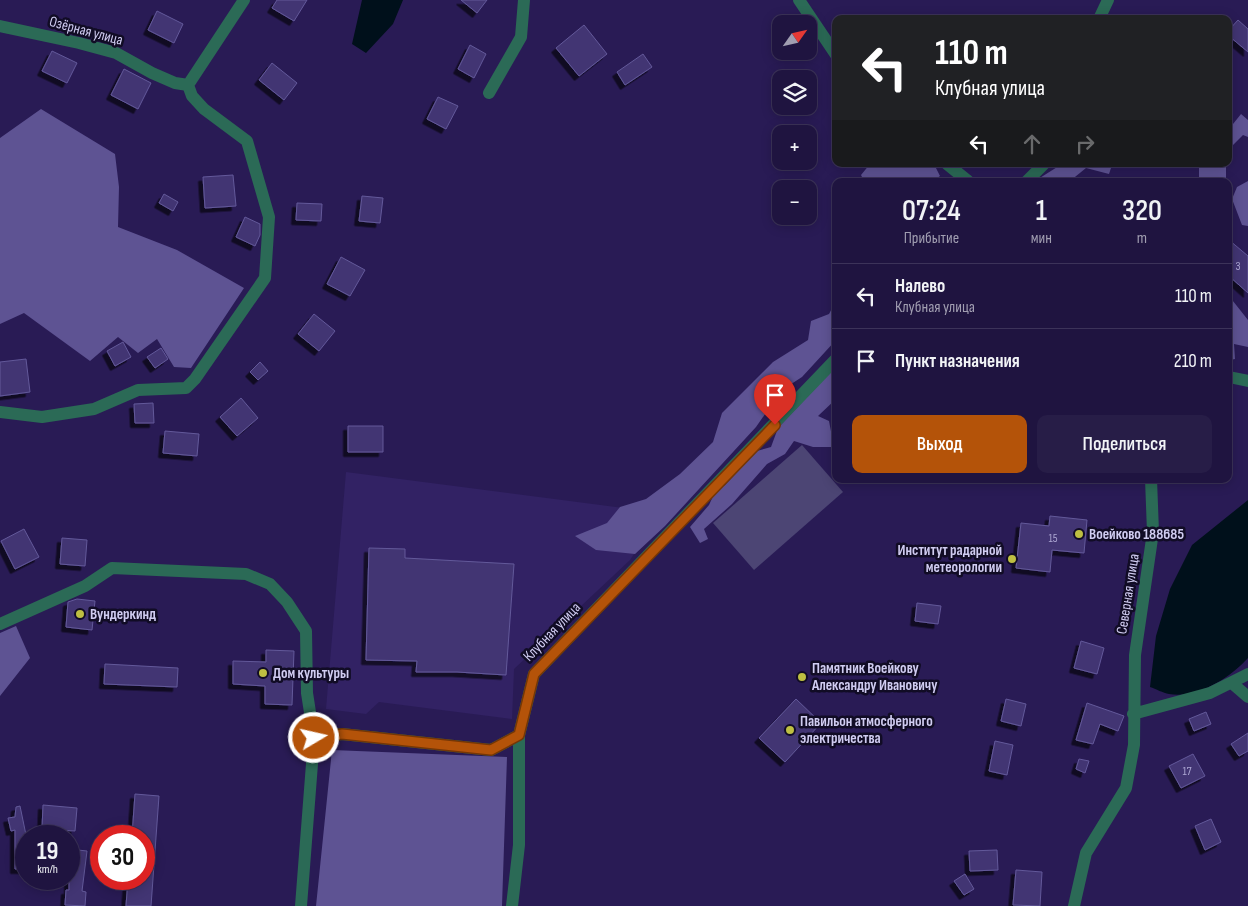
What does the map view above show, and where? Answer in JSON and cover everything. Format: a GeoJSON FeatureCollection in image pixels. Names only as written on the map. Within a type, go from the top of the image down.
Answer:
{"type":"FeatureCollection","features":[{"type":"Feature","properties":{"kind":"street"},"geometry":{"type":"LineString","coordinates":[[0,412],[42,417],[94,409],[138,390],[186,388],[195,379],[266,278],[269,217],[247,141],[204,109],[192,96],[188,85],[244,0]]}},
{"type":"Feature","properties":{"kind":"street"},"geometry":{"type":"LineString","coordinates":[[489,93],[521,37],[524,0]]}},
{"type":"Feature","properties":{"kind":"street"},"geometry":{"type":"LineString","coordinates":[[799,0],[832,49]]}},
{"type":"Feature","properties":{"kind":"street"},"geometry":{"type":"LineString","coordinates":[[1101,15],[1108,0]]}},
{"type":"Feature","properties":{"kind":"street","name":"Озёрная улица"},"geometry":{"type":"LineString","coordinates":[[0,26],[80,43],[116,53],[152,73],[175,83],[188,85]]}},
{"type":"Feature","properties":{"kind":"street"},"geometry":{"type":"LineString","coordinates":[[951,167],[964,178]]}},
{"type":"Feature","properties":{"kind":"street"},"geometry":{"type":"LineString","coordinates":[[1030,178],[1041,167]]}},
{"type":"Feature","properties":{"kind":"street","name":"Клубная улица"},"geometry":{"type":"LineString","coordinates":[[512,906],[519,845],[519,735],[534,674],[832,363]]}},
{"type":"Feature","properties":{"kind":"street"},"geometry":{"type":"LineString","coordinates":[[1232,378],[1248,382]]}},
{"type":"Feature","properties":{"kind":"street","name":"Северная улица"},"geometry":{"type":"LineString","coordinates":[[1074,906],[1086,853],[1126,788],[1134,745],[1135,655],[1153,532],[1151,483]]}},
{"type":"Feature","properties":{"kind":"street"},"geometry":{"type":"LineString","coordinates":[[0,624],[85,586],[112,568],[246,574],[270,584],[287,602],[306,632],[307,694],[314,738],[301,906]]}},
{"type":"Feature","properties":{"kind":"street"},"geometry":{"type":"LineString","coordinates":[[1133,714],[1210,693],[1233,684],[1248,674]]}},
{"type":"Feature","properties":{"kind":"street"},"geometry":{"type":"LineString","coordinates":[[1233,684],[1248,697]]}},
{"type":"Feature","properties":{"kind":"street"},"geometry":{"type":"LineString","coordinates":[[314,738],[342,734],[491,750],[519,735]]}},
{"type":"Feature","properties":{"kind":"shaded area"},"geometry":{"type":"Polygon","coordinates":[[[41,109],[115,154],[119,187],[118,227],[177,250],[244,288],[191,368],[174,367],[157,339],[138,353],[118,337],[90,361],[24,313],[0,324],[0,138],[41,109]]]}},
{"type":"Feature","properties":{"kind":"shaded area"},"geometry":{"type":"Polygon","coordinates":[[[1241,114],[1248,120],[1248,137],[1243,135],[1232,146],[1232,125],[1241,114]]]}},
{"type":"Feature","properties":{"kind":"shaded area"},"geometry":{"type":"Polygon","coordinates":[[[868,167],[936,167],[940,176],[937,178],[862,178],[861,175],[868,167]]]}},
{"type":"Feature","properties":{"kind":"shaded area"},"geometry":{"type":"Polygon","coordinates":[[[1057,167],[1111,167],[1109,174],[1086,168],[1074,178],[1040,178],[1057,167]]]}},
{"type":"Feature","properties":{"kind":"shaded area"},"geometry":{"type":"Polygon","coordinates":[[[1199,167],[1226,167],[1226,178],[1199,177],[1199,167]]]}},
{"type":"Feature","properties":{"kind":"shaded area"},"geometry":{"type":"Polygon","coordinates":[[[1248,181],[1248,226],[1242,225],[1232,199],[1237,187],[1248,181]]]}},
{"type":"Feature","properties":{"kind":"shaded area"},"geometry":{"type":"Polygon","coordinates":[[[1232,300],[1248,320],[1248,347],[1234,344],[1235,359],[1232,360],[1232,300]]]}},
{"type":"Feature","properties":{"kind":"shaded area"},"geometry":{"type":"Polygon","coordinates":[[[832,308],[832,344],[802,377],[782,390],[756,427],[665,526],[635,554],[596,550],[575,536],[607,523],[620,507],[646,499],[680,474],[713,442],[722,413],[773,362],[808,340],[811,321],[829,314],[832,308]]]}},
{"type":"Feature","properties":{"kind":"shaded area"},"geometry":{"type":"Polygon","coordinates":[[[832,370],[832,403],[818,416],[829,421],[832,447],[813,447],[794,441],[785,454],[767,464],[732,504],[704,529],[708,539],[700,543],[690,527],[709,505],[715,492],[725,485],[757,451],[771,447],[778,428],[832,370]]]}},
{"type":"Feature","properties":{"kind":"shaded area"},"geometry":{"type":"Polygon","coordinates":[[[802,445],[832,479],[832,483],[835,483],[843,492],[754,570],[713,523],[802,445]]]}},
{"type":"Feature","properties":{"kind":"shaded area"},"geometry":{"type":"Polygon","coordinates":[[[346,472],[662,513],[630,560],[514,669],[512,719],[379,702],[366,714],[326,709],[346,472]]]}},
{"type":"Feature","properties":{"kind":"shaded area"},"geometry":{"type":"Polygon","coordinates":[[[16,626],[30,658],[0,696],[0,633],[16,626]]]}},
{"type":"Feature","properties":{"kind":"shaded area"},"geometry":{"type":"Polygon","coordinates":[[[332,750],[507,757],[502,906],[316,906],[332,750]]]}},
{"type":"Feature","properties":{"kind":"water"},"geometry":{"type":"Polygon","coordinates":[[[362,0],[403,0],[393,24],[366,53],[352,44],[362,0]]]}},
{"type":"Feature","properties":{"kind":"water"},"geometry":{"type":"Polygon","coordinates":[[[1248,500],[1248,658],[1232,673],[1202,690],[1180,695],[1150,687],[1156,636],[1170,589],[1192,545],[1248,500]]]}},
{"type":"Feature","properties":{"kind":"building"},"geometry":{"type":"Polygon","coordinates":[[[277,0],[307,0],[294,21],[272,8],[277,0]]]}},
{"type":"Feature","properties":{"kind":"building"},"geometry":{"type":"Polygon","coordinates":[[[461,0],[487,0],[477,13],[461,0]]]}},
{"type":"Feature","properties":{"kind":"building"},"geometry":{"type":"Polygon","coordinates":[[[157,11],[183,24],[174,43],[148,30],[157,11]]]}},
{"type":"Feature","properties":{"kind":"building"},"geometry":{"type":"Polygon","coordinates":[[[1238,20],[1248,29],[1248,52],[1232,39],[1232,27],[1238,20]]]}},
{"type":"Feature","properties":{"kind":"building"},"geometry":{"type":"Polygon","coordinates":[[[584,25],[607,54],[579,76],[556,48],[584,25]]]}},
{"type":"Feature","properties":{"kind":"building"},"geometry":{"type":"Polygon","coordinates":[[[470,45],[486,54],[474,78],[458,69],[470,45]]]}},
{"type":"Feature","properties":{"kind":"building"},"geometry":{"type":"Polygon","coordinates":[[[52,51],[77,63],[67,83],[42,71],[52,51]]]}},
{"type":"Feature","properties":{"kind":"building"},"geometry":{"type":"Polygon","coordinates":[[[643,54],[652,67],[625,85],[617,72],[643,54]]]}},
{"type":"Feature","properties":{"kind":"building"},"geometry":{"type":"Polygon","coordinates":[[[272,63],[297,83],[284,100],[259,80],[272,63]]]}},
{"type":"Feature","properties":{"kind":"building"},"geometry":{"type":"Polygon","coordinates":[[[124,69],[151,83],[138,109],[111,95],[124,69]]]}},
{"type":"Feature","properties":{"kind":"building"},"geometry":{"type":"Polygon","coordinates":[[[438,97],[458,106],[446,129],[427,119],[438,97]]]}},
{"type":"Feature","properties":{"kind":"building"},"geometry":{"type":"Polygon","coordinates":[[[233,175],[236,206],[205,208],[203,177],[233,175]]]}},
{"type":"Feature","properties":{"kind":"building"},"geometry":{"type":"Polygon","coordinates":[[[164,194],[178,202],[173,211],[159,203],[164,194]]]}},
{"type":"Feature","properties":{"kind":"building"},"geometry":{"type":"Polygon","coordinates":[[[362,196],[383,198],[380,223],[359,221],[362,196]]]}},
{"type":"Feature","properties":{"kind":"building"},"geometry":{"type":"Polygon","coordinates":[[[297,203],[322,204],[321,221],[296,220],[297,203]]]}},
{"type":"Feature","properties":{"kind":"building"},"geometry":{"type":"Polygon","coordinates":[[[245,217],[260,224],[260,235],[255,246],[236,237],[245,217]]]}},
{"type":"Feature","properties":{"kind":"building"},"geometry":{"type":"Polygon","coordinates":[[[1232,243],[1248,256],[1248,293],[1232,279],[1232,243]]]}},
{"type":"Feature","properties":{"kind":"building"},"geometry":{"type":"Polygon","coordinates":[[[341,257],[365,270],[350,296],[327,284],[341,257]]]}},
{"type":"Feature","properties":{"kind":"building"},"geometry":{"type":"Polygon","coordinates":[[[314,314],[335,331],[319,351],[298,334],[314,314]]]}},
{"type":"Feature","properties":{"kind":"building"},"geometry":{"type":"Polygon","coordinates":[[[123,342],[131,357],[115,366],[107,351],[123,342]]]}},
{"type":"Feature","properties":{"kind":"building"},"geometry":{"type":"Polygon","coordinates":[[[161,348],[168,359],[155,368],[147,357],[161,348]]]}},
{"type":"Feature","properties":{"kind":"building"},"geometry":{"type":"Polygon","coordinates":[[[26,359],[30,392],[0,396],[0,362],[26,359]]]}},
{"type":"Feature","properties":{"kind":"building"},"geometry":{"type":"Polygon","coordinates":[[[260,362],[268,371],[258,380],[250,372],[260,362]]]}},
{"type":"Feature","properties":{"kind":"building"},"geometry":{"type":"Polygon","coordinates":[[[241,398],[258,418],[237,436],[220,417],[241,398]]]}},
{"type":"Feature","properties":{"kind":"building"},"geometry":{"type":"Polygon","coordinates":[[[153,403],[154,423],[135,423],[134,404],[153,403]]]}},
{"type":"Feature","properties":{"kind":"building"},"geometry":{"type":"Polygon","coordinates":[[[348,426],[383,426],[383,452],[348,452],[348,426]]]}},
{"type":"Feature","properties":{"kind":"building"},"geometry":{"type":"Polygon","coordinates":[[[165,431],[199,434],[197,456],[163,453],[165,431]]]}},
{"type":"Feature","properties":{"kind":"building"},"geometry":{"type":"Polygon","coordinates":[[[1050,516],[1087,520],[1084,553],[1052,550],[1050,572],[1016,568],[1021,523],[1049,526],[1050,516]]]}},
{"type":"Feature","properties":{"kind":"building"},"geometry":{"type":"Polygon","coordinates":[[[24,529],[39,557],[15,569],[1,541],[24,529]]]}},
{"type":"Feature","properties":{"kind":"building"},"geometry":{"type":"Polygon","coordinates":[[[62,538],[87,540],[85,566],[60,564],[62,538]]]}},
{"type":"Feature","properties":{"kind":"building"},"geometry":{"type":"Polygon","coordinates":[[[369,548],[405,549],[405,558],[514,564],[506,675],[416,672],[417,661],[366,660],[369,548]]]}},
{"type":"Feature","properties":{"kind":"building","name":"Вундеркинд"},"geometry":{"type":"Polygon","coordinates":[[[77,599],[95,601],[92,630],[66,627],[68,602],[77,599]]]}},
{"type":"Feature","properties":{"kind":"building"},"geometry":{"type":"Polygon","coordinates":[[[917,603],[941,606],[938,624],[915,621],[917,603]]]}},
{"type":"Feature","properties":{"kind":"building"},"geometry":{"type":"Polygon","coordinates":[[[1081,641],[1104,648],[1097,674],[1074,668],[1081,641]]]}},
{"type":"Feature","properties":{"kind":"building","name":"Дом культуры"},"geometry":{"type":"Polygon","coordinates":[[[266,650],[294,651],[292,705],[265,704],[265,686],[233,684],[233,661],[266,662],[266,650]]]}},
{"type":"Feature","properties":{"kind":"building"},"geometry":{"type":"Polygon","coordinates":[[[105,664],[178,668],[177,687],[104,684],[105,664]]]}},
{"type":"Feature","properties":{"kind":"building","name":"Павильон атмосферного электричества"},"geometry":{"type":"Polygon","coordinates":[[[796,699],[821,723],[785,762],[759,738],[796,699]]]}},
{"type":"Feature","properties":{"kind":"building"},"geometry":{"type":"Polygon","coordinates":[[[1006,699],[1026,704],[1021,726],[1001,721],[1006,699]]]}},
{"type":"Feature","properties":{"kind":"building"},"geometry":{"type":"Polygon","coordinates":[[[1087,703],[1124,716],[1118,731],[1100,724],[1093,744],[1076,740],[1087,703]]]}},
{"type":"Feature","properties":{"kind":"building"},"geometry":{"type":"Polygon","coordinates":[[[1206,712],[1211,724],[1194,731],[1189,719],[1206,712]]]}},
{"type":"Feature","properties":{"kind":"building"},"geometry":{"type":"Polygon","coordinates":[[[1248,733],[1248,751],[1239,756],[1231,744],[1248,733]]]}},
{"type":"Feature","properties":{"kind":"building"},"geometry":{"type":"Polygon","coordinates":[[[995,741],[1013,745],[1007,775],[989,771],[995,741]]]}},
{"type":"Feature","properties":{"kind":"building"},"geometry":{"type":"Polygon","coordinates":[[[1193,754],[1205,776],[1181,788],[1169,766],[1193,754]]]}},
{"type":"Feature","properties":{"kind":"building"},"geometry":{"type":"Polygon","coordinates":[[[1079,759],[1089,761],[1085,773],[1076,769],[1079,759]]]}},
{"type":"Feature","properties":{"kind":"building"},"geometry":{"type":"Polygon","coordinates":[[[135,794],[159,796],[155,851],[155,825],[133,825],[135,794]]]}},
{"type":"Feature","properties":{"kind":"building"},"geometry":{"type":"Polygon","coordinates":[[[43,805],[77,808],[76,825],[42,825],[43,805]]]}},
{"type":"Feature","properties":{"kind":"building"},"geometry":{"type":"Polygon","coordinates":[[[20,806],[24,825],[15,825],[15,830],[11,831],[8,818],[15,817],[16,807],[20,806]]]}},
{"type":"Feature","properties":{"kind":"building"},"geometry":{"type":"Polygon","coordinates":[[[1211,819],[1221,842],[1205,850],[1195,826],[1211,819]]]}},
{"type":"Feature","properties":{"kind":"building"},"geometry":{"type":"Polygon","coordinates":[[[80,850],[87,851],[82,891],[86,892],[85,906],[65,905],[66,890],[80,890],[80,850]]]}},
{"type":"Feature","properties":{"kind":"building"},"geometry":{"type":"Polygon","coordinates":[[[997,850],[998,870],[970,871],[969,851],[997,850]]]}},
{"type":"Feature","properties":{"kind":"building"},"geometry":{"type":"Polygon","coordinates":[[[1016,870],[1042,872],[1040,906],[1013,905],[1016,870]]]}},
{"type":"Feature","properties":{"kind":"building"},"geometry":{"type":"Polygon","coordinates":[[[965,874],[974,889],[964,895],[954,881],[965,874]]]}},
{"type":"Feature","properties":{"kind":"building"},"geometry":{"type":"Polygon","coordinates":[[[127,890],[152,890],[151,906],[126,906],[127,890]]]}},
{"type":"Feature","properties":{"kind":"place","name":"Воейково 188685"},"geometry":{"type":"Point","coordinates":[1079,534]}},
{"type":"Feature","properties":{"kind":"place","name":"Институт радарной метеорологии"},"geometry":{"type":"Point","coordinates":[1012,559]}},
{"type":"Feature","properties":{"kind":"place","name":"Вундеркинд"},"geometry":{"type":"Point","coordinates":[80,614]}},
{"type":"Feature","properties":{"kind":"place","name":"Дом культуры"},"geometry":{"type":"Point","coordinates":[263,673]}},
{"type":"Feature","properties":{"kind":"place","name":"Памятник Воейкову Александру Ивановичу"},"geometry":{"type":"Point","coordinates":[802,677]}},
{"type":"Feature","properties":{"kind":"place","name":"Павильон атмосферного электричества"},"geometry":{"type":"Point","coordinates":[790,730]}},
{"type":"Feature","properties":{"kind":"route"},"geometry":{"type":"LineString","coordinates":[[314,738],[342,734],[491,750],[519,735],[534,674],[775,425]]}}]}
